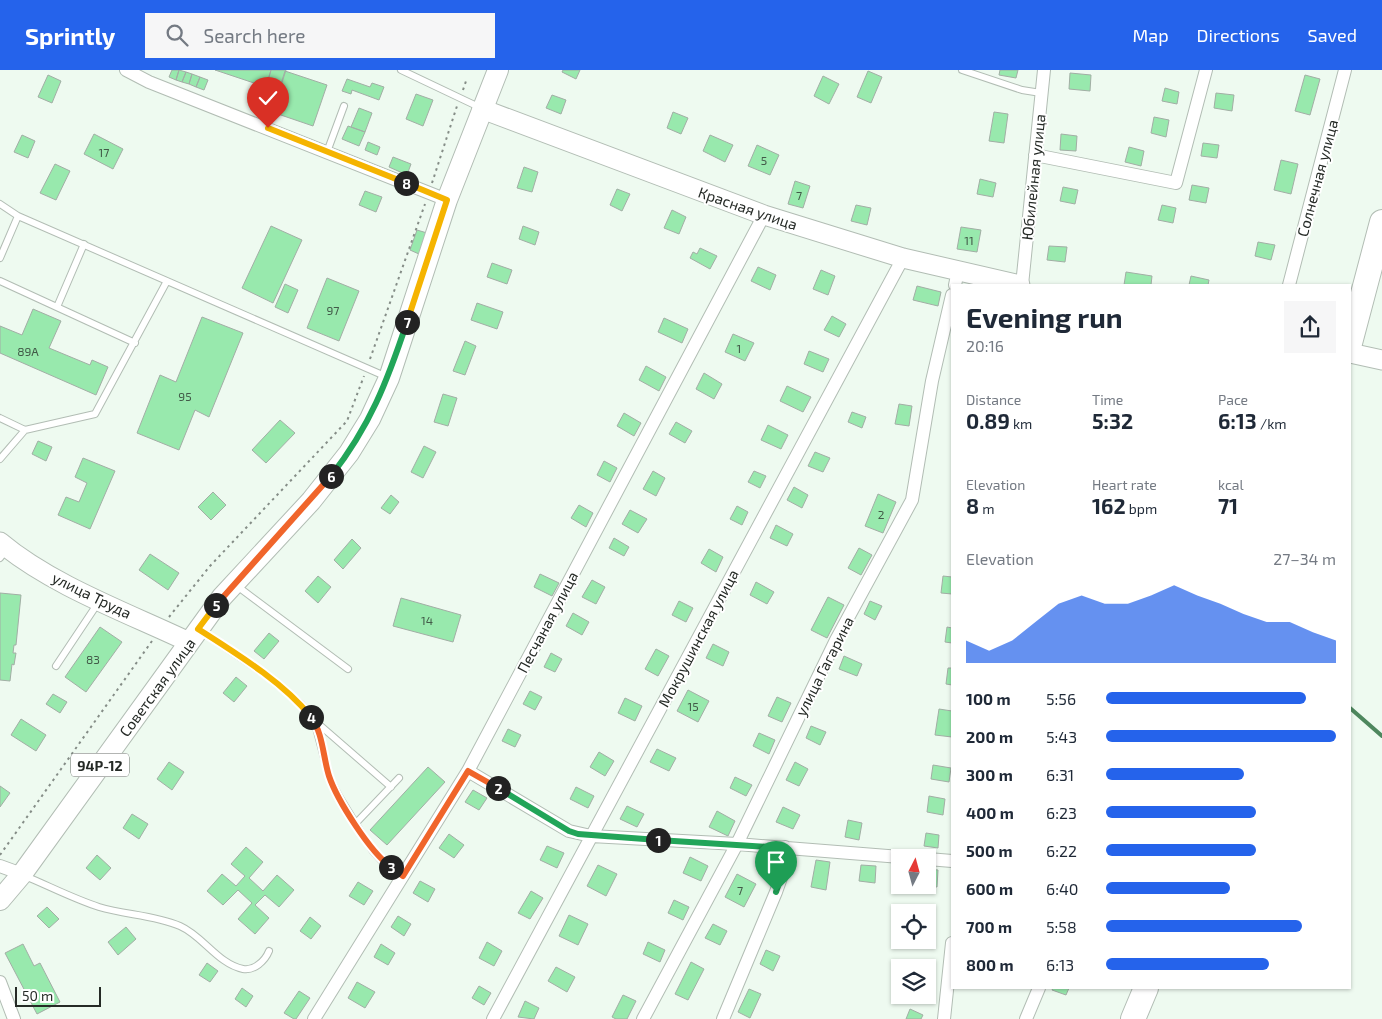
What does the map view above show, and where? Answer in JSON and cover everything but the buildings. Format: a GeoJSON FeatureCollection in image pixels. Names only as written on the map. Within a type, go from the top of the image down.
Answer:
{"type":"FeatureCollection","features":[{"type":"Feature","properties":{"kind":"highway"},"geometry":{"type":"LineString","coordinates":[[1351,339],[1382,222]]}},
{"type":"Feature","properties":{"kind":"highway"},"geometry":{"type":"LineString","coordinates":[[1134,1019],[1146,989]]}},
{"type":"Feature","properties":{"kind":"main road","name":"Советская улица"},"geometry":{"type":"LineString","coordinates":[[0,900],[22,874],[194,635],[234,583],[311,501],[349,452],[370,419],[388,378],[447,200],[498,70]]}},
{"type":"Feature","properties":{"kind":"street"},"geometry":{"type":"LineString","coordinates":[[126,70],[149,82],[447,200]]}},
{"type":"Feature","properties":{"kind":"street","name":"Юбилейная улица"},"geometry":{"type":"LineString","coordinates":[[1021,284],[1044,70]]}},
{"type":"Feature","properties":{"kind":"street"},"geometry":{"type":"LineString","coordinates":[[1035,154],[1176,183],[1206,70]]}},
{"type":"Feature","properties":{"kind":"street","name":"Солнечная улица"},"geometry":{"type":"LineString","coordinates":[[1289,284],[1345,70]]}},
{"type":"Feature","properties":{"kind":"street","name":"Красная улица"},"geometry":{"type":"LineString","coordinates":[[482,109],[764,216],[903,258],[956,278],[1012,284]]}},
{"type":"Feature","properties":{"kind":"street","name":"Песчаная улица"},"geometry":{"type":"LineString","coordinates":[[314,1019],[468,771],[764,216]]}},
{"type":"Feature","properties":{"kind":"street","name":"Мокрушинская улица"},"geometry":{"type":"LineString","coordinates":[[493,1019],[903,258]]}},
{"type":"Feature","properties":{"kind":"street","name":"улица Гагарина"},"geometry":{"type":"LineString","coordinates":[[643,1019],[737,844],[836,640],[912,500],[932,381],[951,299]]}},
{"type":"Feature","properties":{"kind":"street"},"geometry":{"type":"LineString","coordinates":[[1351,353],[1382,360]]}},
{"type":"Feature","properties":{"kind":"street","name":"улица Труда"},"geometry":{"type":"LineString","coordinates":[[3,549],[100,600],[160,628],[194,635]]}},
{"type":"Feature","properties":{"kind":"street"},"geometry":{"type":"LineString","coordinates":[[468,771],[569,831],[591,836],[737,844],[891,856]]}},
{"type":"Feature","properties":{"kind":"street"},"geometry":{"type":"LineString","coordinates":[[723,1019],[776,892],[782,875],[785,848]]}},
{"type":"Feature","properties":{"kind":"street"},"geometry":{"type":"LineString","coordinates":[[936,860],[951,861]]}},
{"type":"Feature","properties":{"kind":"street"},"geometry":{"type":"LineString","coordinates":[[0,866],[22,874]]}},
{"type":"Feature","properties":{"kind":"street"},"geometry":{"type":"LineString","coordinates":[[944,1019],[951,952]]}},
{"type":"Feature","properties":{"kind":"street"},"geometry":{"type":"LineString","coordinates":[[0,982],[14,1019]]}},
{"type":"Feature","properties":{"kind":"street"},"geometry":{"type":"LineString","coordinates":[[1026,1019],[1039,989]]}},
{"type":"Feature","properties":{"kind":"lane"},"geometry":{"type":"LineString","coordinates":[[401,70],[482,109]]}},
{"type":"Feature","properties":{"kind":"lane"},"geometry":{"type":"LineString","coordinates":[[962,70],[1022,90],[1041,93]]}},
{"type":"Feature","properties":{"kind":"lane"},"geometry":{"type":"LineString","coordinates":[[327,152],[344,106]]}},
{"type":"Feature","properties":{"kind":"lane"},"geometry":{"type":"LineString","coordinates":[[0,204],[18,216],[388,378]]}},
{"type":"Feature","properties":{"kind":"lane"},"geometry":{"type":"LineString","coordinates":[[0,258],[18,216]]}},
{"type":"Feature","properties":{"kind":"lane"},"geometry":{"type":"LineString","coordinates":[[57,307],[84,244]]}},
{"type":"Feature","properties":{"kind":"lane"},"geometry":{"type":"LineString","coordinates":[[0,281],[135,343]]}},
{"type":"Feature","properties":{"kind":"lane"},"geometry":{"type":"LineString","coordinates":[[0,459],[25,430],[95,414],[167,281]]}},
{"type":"Feature","properties":{"kind":"lane"},"geometry":{"type":"LineString","coordinates":[[0,418],[25,430]]}},
{"type":"Feature","properties":{"kind":"lane"},"geometry":{"type":"LineString","coordinates":[[234,583],[348,670]]}},
{"type":"Feature","properties":{"kind":"lane"},"geometry":{"type":"LineString","coordinates":[[56,666],[100,600]]}},
{"type":"Feature","properties":{"kind":"lane"},"geometry":{"type":"LineString","coordinates":[[194,635],[263,673],[301,704],[314,720],[391,787]]}},
{"type":"Feature","properties":{"kind":"lane"},"geometry":{"type":"LineString","coordinates":[[314,720],[329,777],[372,850],[381,860],[403,876]]}},
{"type":"Feature","properties":{"kind":"lane"},"geometry":{"type":"LineString","coordinates":[[356,823],[399,778]]}},
{"type":"Feature","properties":{"kind":"lane"},"geometry":{"type":"LineString","coordinates":[[22,874],[99,907],[143,914],[182,927],[228,962],[238,967],[252,968],[266,958],[269,951]]}},
{"type":"Feature","properties":{"kind":"path"},"geometry":{"type":"LineString","coordinates":[[0,855],[160,628],[210,566],[347,421],[467,78]]}},
{"type":"Feature","properties":{"kind":"waterway"},"geometry":{"type":"LineString","coordinates":[[1351,709],[1382,736]]}},
{"type":"Feature","properties":{"kind":"route"},"geometry":{"type":"LineString","coordinates":[[268,128],[447,200],[388,378],[370,419],[349,452],[311,501],[251,564],[222,597],[198,629],[235,652],[301,704],[314,720],[319,733],[329,777],[339,796],[372,850],[381,860],[403,876],[468,771],[569,831],[578,834],[785,848],[782,875],[776,892]]}}]}
